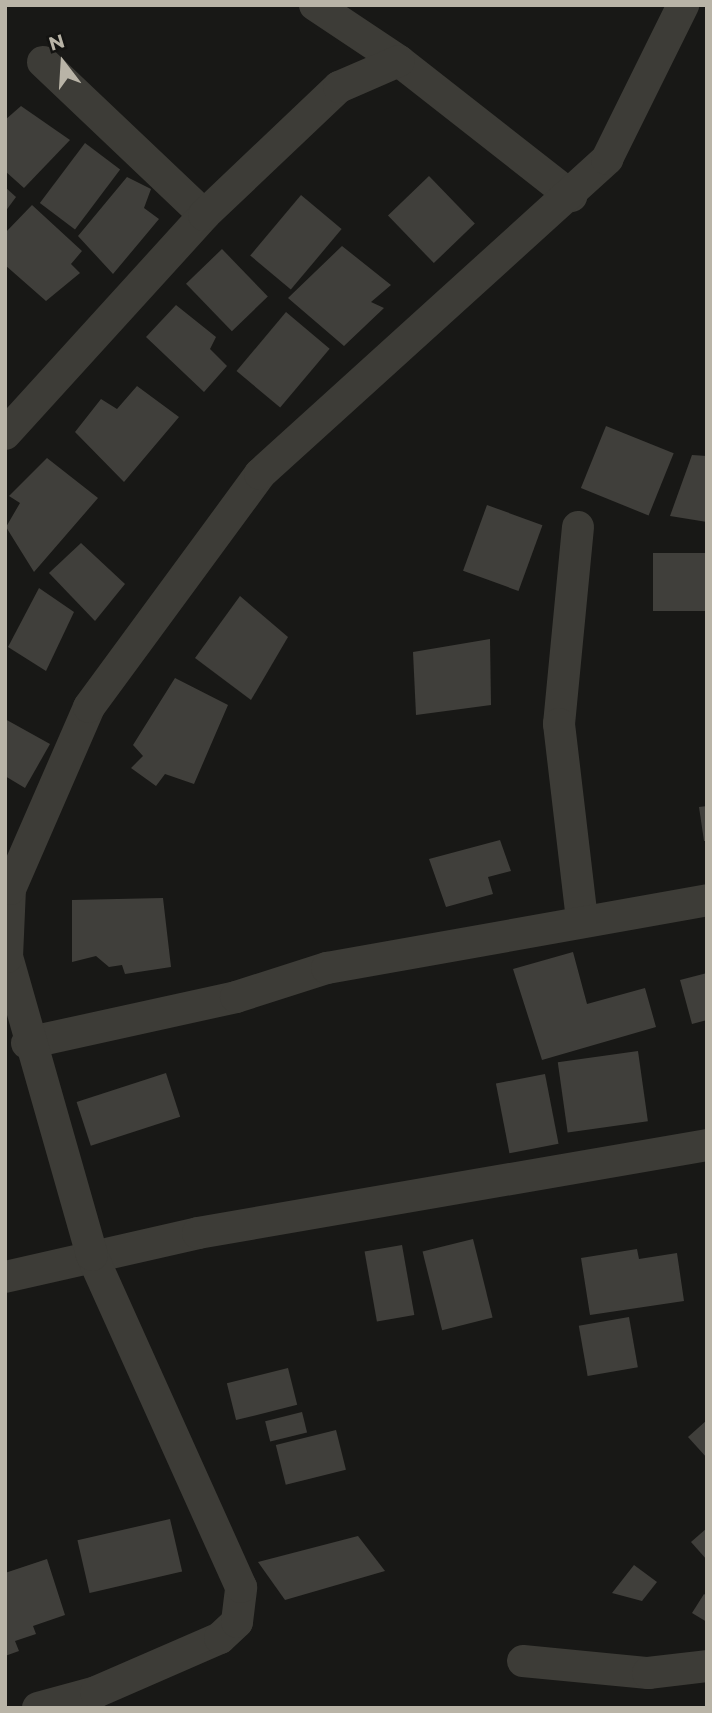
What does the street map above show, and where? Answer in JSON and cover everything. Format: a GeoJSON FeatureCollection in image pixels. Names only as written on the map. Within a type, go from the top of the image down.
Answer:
{"type":"FeatureCollection","features":[{"type":"Feature","properties":{"kind":"street"},"geometry":{"type":"LineString","coordinates":[[315,5],[399,61],[571,196]]}},
{"type":"Feature","properties":{"kind":"street"},"geometry":{"type":"LineString","coordinates":[[38,1708],[96,1692],[220,1638],[237,1622],[241,1587],[92,1255],[27,1043],[6,957],[10,889],[89,707],[260,474],[571,196],[620,138],[683,5]]}},
{"type":"Feature","properties":{"kind":"street"},"geometry":{"type":"LineString","coordinates":[[5,434],[204,215],[339,87],[399,61]]}},
{"type":"Feature","properties":{"kind":"street"},"geometry":{"type":"LineString","coordinates":[[43,62],[204,215]]}},
{"type":"Feature","properties":{"kind":"street"},"geometry":{"type":"LineString","coordinates":[[579,527],[559,724],[582,920]]}},
{"type":"Feature","properties":{"kind":"street"},"geometry":{"type":"LineString","coordinates":[[27,1043],[236,997],[327,968],[582,920],[707,900]]}},
{"type":"Feature","properties":{"kind":"street"},"geometry":{"type":"LineString","coordinates":[[5,1277],[92,1255],[707,1145]]}},
{"type":"Feature","properties":{"kind":"street"},"geometry":{"type":"LineString","coordinates":[[523,1661],[648,1673],[707,1666]]}},
{"type":"Feature","properties":{"kind":"building"},"geometry":{"type":"Polygon","coordinates":[[[21,106],[70,140],[24,188],[5,171],[5,120],[21,106]]]}},
{"type":"Feature","properties":{"kind":"building"},"geometry":{"type":"Polygon","coordinates":[[[85,143],[120,169],[75,229],[40,203],[85,143]]]}},
{"type":"Feature","properties":{"kind":"building"},"geometry":{"type":"Polygon","coordinates":[[[429,176],[475,223],[434,263],[388,216],[429,176]]]}},
{"type":"Feature","properties":{"kind":"building"},"geometry":{"type":"Polygon","coordinates":[[[127,177],[151,189],[144,208],[159,219],[113,274],[78,236],[127,177]]]}},
{"type":"Feature","properties":{"kind":"building"},"geometry":{"type":"Polygon","coordinates":[[[5,187],[16,197],[5,212],[5,187]]]}},
{"type":"Feature","properties":{"kind":"building"},"geometry":{"type":"Polygon","coordinates":[[[301,195],[342,229],[291,290],[250,256],[301,195]]]}},
{"type":"Feature","properties":{"kind":"building"},"geometry":{"type":"Polygon","coordinates":[[[32,205],[82,251],[71,264],[80,273],[46,301],[5,265],[5,233],[32,205]]]}},
{"type":"Feature","properties":{"kind":"building"},"geometry":{"type":"Polygon","coordinates":[[[342,246],[391,285],[371,302],[384,308],[344,346],[288,298],[342,246]]]}},
{"type":"Feature","properties":{"kind":"building"},"geometry":{"type":"Polygon","coordinates":[[[222,249],[268,296],[232,331],[186,284],[222,249]]]}},
{"type":"Feature","properties":{"kind":"building"},"geometry":{"type":"Polygon","coordinates":[[[176,305],[216,337],[210,349],[227,366],[204,392],[146,337],[176,305]]]}},
{"type":"Feature","properties":{"kind":"building"},"geometry":{"type":"Polygon","coordinates":[[[286,312],[330,349],[280,408],[237,371],[286,312]]]}},
{"type":"Feature","properties":{"kind":"building"},"geometry":{"type":"Polygon","coordinates":[[[137,386],[179,417],[124,482],[75,432],[101,399],[117,409],[137,386]]]}},
{"type":"Feature","properties":{"kind":"building"},"geometry":{"type":"Polygon","coordinates":[[[606,426],[674,453],[649,515],[581,488],[606,426]]]}},
{"type":"Feature","properties":{"kind":"building"},"geometry":{"type":"Polygon","coordinates":[[[692,455],[707,456],[707,522],[670,516],[692,455]]]}},
{"type":"Feature","properties":{"kind":"building"},"geometry":{"type":"Polygon","coordinates":[[[47,458],[98,498],[34,572],[6,527],[20,503],[9,496],[47,458]]]}},
{"type":"Feature","properties":{"kind":"building"},"geometry":{"type":"Polygon","coordinates":[[[487,505],[542,525],[519,591],[463,571],[487,505]]]}},
{"type":"Feature","properties":{"kind":"building"},"geometry":{"type":"Polygon","coordinates":[[[81,543],[125,584],[95,621],[49,573],[81,543]]]}},
{"type":"Feature","properties":{"kind":"building"},"geometry":{"type":"Polygon","coordinates":[[[653,553],[707,553],[707,611],[653,611],[653,553]]]}},
{"type":"Feature","properties":{"kind":"building"},"geometry":{"type":"Polygon","coordinates":[[[39,588],[74,612],[46,671],[8,647],[39,588]]]}},
{"type":"Feature","properties":{"kind":"building"},"geometry":{"type":"Polygon","coordinates":[[[240,596],[288,637],[251,700],[195,658],[240,596]]]}},
{"type":"Feature","properties":{"kind":"building"},"geometry":{"type":"Polygon","coordinates":[[[490,639],[491,705],[416,715],[413,652],[490,639]]]}},
{"type":"Feature","properties":{"kind":"building"},"geometry":{"type":"Polygon","coordinates":[[[175,678],[228,705],[194,784],[165,774],[156,786],[131,768],[143,756],[133,745],[175,678]]]}},
{"type":"Feature","properties":{"kind":"building"},"geometry":{"type":"Polygon","coordinates":[[[5,719],[50,744],[25,788],[5,776],[5,719]]]}},
{"type":"Feature","properties":{"kind":"building"},"geometry":{"type":"Polygon","coordinates":[[[707,806],[707,841],[704,841],[699,807],[707,806]]]}},
{"type":"Feature","properties":{"kind":"building"},"geometry":{"type":"Polygon","coordinates":[[[500,840],[511,871],[488,877],[493,894],[446,907],[429,859],[500,840]]]}},
{"type":"Feature","properties":{"kind":"building"},"geometry":{"type":"Polygon","coordinates":[[[163,898],[171,967],[125,974],[122,965],[109,967],[96,956],[72,962],[72,900],[163,898]]]}},
{"type":"Feature","properties":{"kind":"building"},"geometry":{"type":"Polygon","coordinates":[[[573,952],[587,1004],[645,988],[656,1027],[542,1060],[513,969],[573,952]]]}},
{"type":"Feature","properties":{"kind":"building"},"geometry":{"type":"Polygon","coordinates":[[[707,973],[707,1020],[692,1024],[680,980],[707,973]]]}},
{"type":"Feature","properties":{"kind":"building"},"geometry":{"type":"Polygon","coordinates":[[[638,1051],[648,1121],[568,1133],[558,1062],[638,1051]]]}},
{"type":"Feature","properties":{"kind":"building"},"geometry":{"type":"Polygon","coordinates":[[[166,1073],[180,1117],[91,1146],[77,1102],[166,1073]]]}},
{"type":"Feature","properties":{"kind":"building"},"geometry":{"type":"Polygon","coordinates":[[[545,1074],[559,1144],[509,1153],[496,1084],[545,1074]]]}},
{"type":"Feature","properties":{"kind":"building"},"geometry":{"type":"Polygon","coordinates":[[[473,1239],[493,1318],[442,1330],[423,1252],[473,1239]]]}},
{"type":"Feature","properties":{"kind":"building"},"geometry":{"type":"Polygon","coordinates":[[[402,1245],[414,1315],[377,1322],[365,1252],[402,1245]]]}},
{"type":"Feature","properties":{"kind":"building"},"geometry":{"type":"Polygon","coordinates":[[[637,1249],[639,1259],[677,1253],[684,1301],[590,1315],[581,1258],[637,1249]]]}},
{"type":"Feature","properties":{"kind":"building"},"geometry":{"type":"Polygon","coordinates":[[[629,1317],[638,1367],[588,1376],[579,1326],[629,1317]]]}},
{"type":"Feature","properties":{"kind":"building"},"geometry":{"type":"Polygon","coordinates":[[[288,1368],[297,1405],[236,1420],[227,1383],[288,1368]]]}},
{"type":"Feature","properties":{"kind":"building"},"geometry":{"type":"Polygon","coordinates":[[[302,1412],[307,1432],[270,1442],[265,1421],[302,1412]]]}},
{"type":"Feature","properties":{"kind":"building"},"geometry":{"type":"Polygon","coordinates":[[[707,1420],[707,1458],[688,1437],[707,1420]]]}},
{"type":"Feature","properties":{"kind":"building"},"geometry":{"type":"Polygon","coordinates":[[[336,1430],[346,1470],[286,1485],[276,1445],[336,1430]]]}},
{"type":"Feature","properties":{"kind":"building"},"geometry":{"type":"Polygon","coordinates":[[[170,1519],[182,1572],[90,1593],[77,1540],[170,1519]]]}},
{"type":"Feature","properties":{"kind":"building"},"geometry":{"type":"Polygon","coordinates":[[[707,1528],[707,1560],[691,1542],[707,1528]]]}},
{"type":"Feature","properties":{"kind":"building"},"geometry":{"type":"Polygon","coordinates":[[[358,1536],[385,1571],[285,1600],[258,1562],[358,1536]]]}},
{"type":"Feature","properties":{"kind":"building"},"geometry":{"type":"Polygon","coordinates":[[[47,1559],[65,1615],[33,1626],[36,1634],[15,1641],[19,1651],[5,1656],[5,1573],[47,1559]]]}},
{"type":"Feature","properties":{"kind":"building"},"geometry":{"type":"Polygon","coordinates":[[[634,1565],[657,1582],[642,1601],[612,1593],[634,1565]]]}},
{"type":"Feature","properties":{"kind":"building"},"geometry":{"type":"Polygon","coordinates":[[[704,1594],[707,1596],[707,1622],[692,1613],[704,1594]]]}}]}
